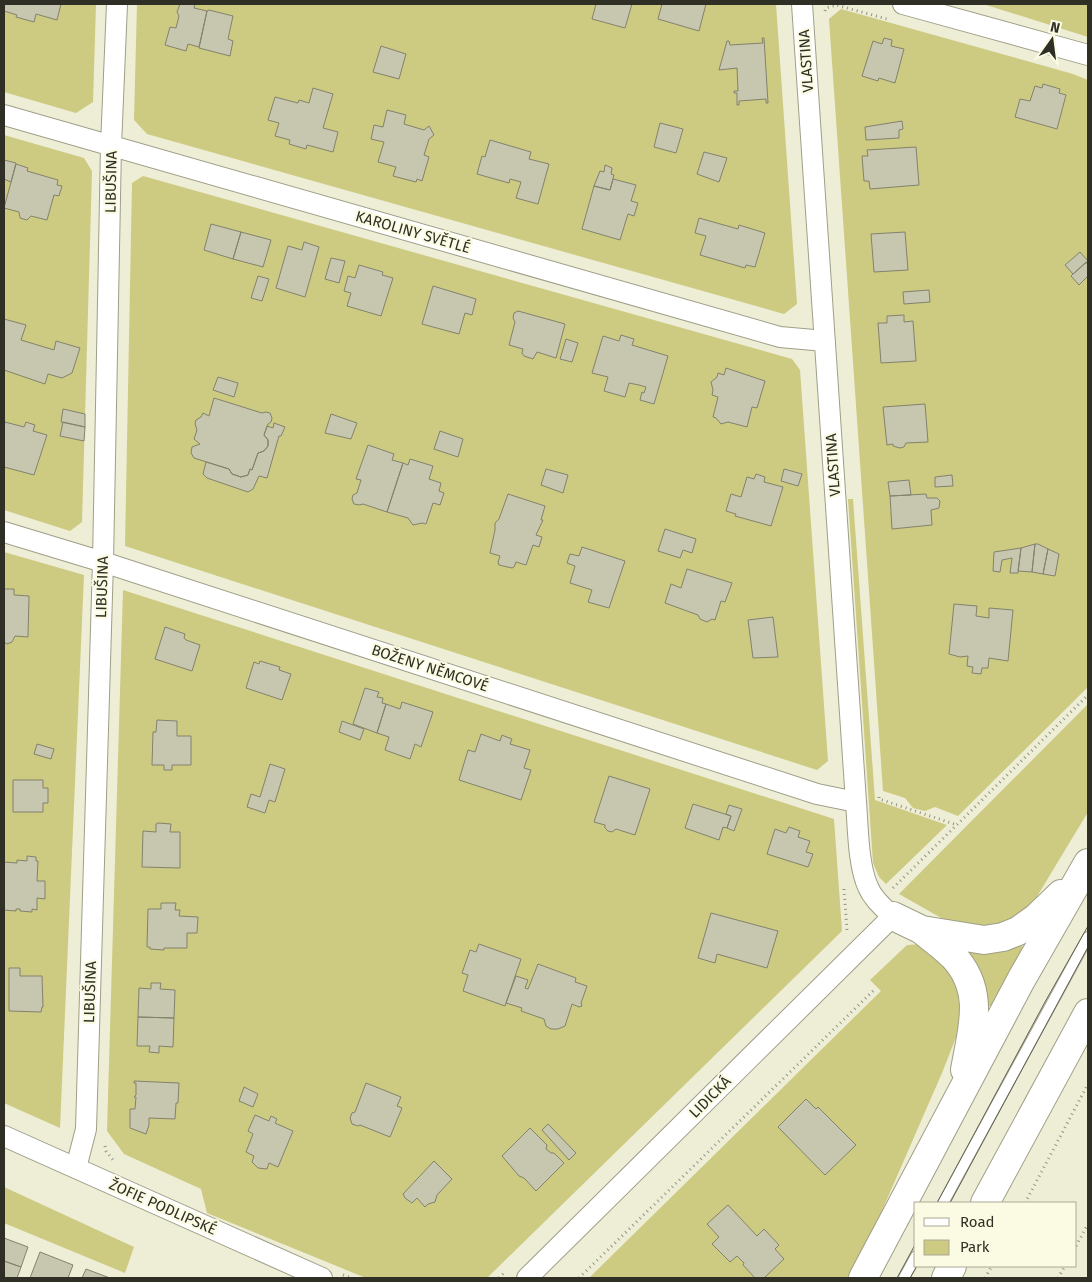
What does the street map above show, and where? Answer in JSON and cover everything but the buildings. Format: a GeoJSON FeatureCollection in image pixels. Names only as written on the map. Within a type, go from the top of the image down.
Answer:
{"type":"FeatureCollection","features":[{"type":"Feature","properties":{"kind":"main road"},"geometry":{"type":"LineString","coordinates":[[922,930],[984,940],[1003,937],[1018,931],[1036,918],[1086,868]]}},
{"type":"Feature","properties":{"kind":"main road"},"geometry":{"type":"LineString","coordinates":[[863,1278],[1021,980],[1086,868]]}},
{"type":"Feature","properties":{"kind":"main road"},"geometry":{"type":"LineString","coordinates":[[886,910],[922,930],[954,957],[969,980],[975,1000],[975,1017],[961,1094]]}},
{"type":"Feature","properties":{"kind":"main road"},"geometry":{"type":"LineString","coordinates":[[986,1202],[1088,1013]]}},
{"type":"Feature","properties":{"kind":"street","name":"LIBUŠINA"},"geometry":{"type":"LineString","coordinates":[[76,1168],[86,1129],[117,4]]}},
{"type":"Feature","properties":{"kind":"street","name":"VLASTINA"},"geometry":{"type":"LineString","coordinates":[[802,4],[856,802],[863,872],[868,888],[886,910]]}},
{"type":"Feature","properties":{"kind":"street"},"geometry":{"type":"LineString","coordinates":[[897,12],[1088,55]]}},
{"type":"Feature","properties":{"kind":"street","name":"KAROLINY SVĚTLÉ"},"geometry":{"type":"LineString","coordinates":[[4,115],[780,337],[824,341]]}},
{"type":"Feature","properties":{"kind":"street","name":"BOŽENY NĚMCOVÉ"},"geometry":{"type":"LineString","coordinates":[[4,532],[103,562],[798,788],[856,802]]}},
{"type":"Feature","properties":{"kind":"street","name":"LIDICKÁ"},"geometry":{"type":"LineString","coordinates":[[527,1278],[886,910]]}},
{"type":"Feature","properties":{"kind":"street","name":"ŽOFIE PODLIPSKÉ"},"geometry":{"type":"LineString","coordinates":[[4,1136],[322,1278]]}},
{"type":"Feature","properties":{"kind":"lane"},"geometry":{"type":"LineString","coordinates":[[944,1202],[1088,937]]}},
{"type":"Feature","properties":{"kind":"lane"},"geometry":{"type":"LineString","coordinates":[[904,1278],[914,1260]]}},
{"type":"Feature","properties":{"kind":"path"},"geometry":{"type":"LineString","coordinates":[[823,18],[826,8],[836,5],[897,12]]}},
{"type":"Feature","properties":{"kind":"path"},"geometry":{"type":"LineString","coordinates":[[886,910],[957,825],[1087,697]]}},
{"type":"Feature","properties":{"kind":"path"},"geometry":{"type":"LineString","coordinates":[[878,789],[879,799],[957,825]]}},
{"type":"Feature","properties":{"kind":"path"},"geometry":{"type":"LineString","coordinates":[[843,884],[848,932]]}},
{"type":"Feature","properties":{"kind":"path"},"geometry":{"type":"LineString","coordinates":[[579,1278],[874,990]]}},
{"type":"Feature","properties":{"kind":"path"},"geometry":{"type":"LineString","coordinates":[[1026,1202],[1088,1084]]}},
{"type":"Feature","properties":{"kind":"path"},"geometry":{"type":"LineString","coordinates":[[104,1142],[106,1151],[116,1163]]}},
{"type":"Feature","properties":{"kind":"path"},"geometry":{"type":"LineString","coordinates":[[1077,1244],[1088,1224]]}},
{"type":"Feature","properties":{"kind":"path"},"geometry":{"type":"LineString","coordinates":[[499,1278],[513,1264]]}},
{"type":"Feature","properties":{"kind":"path"},"geometry":{"type":"LineString","coordinates":[[985,1278],[991,1267]]}},
{"type":"Feature","properties":{"kind":"path"},"geometry":{"type":"LineString","coordinates":[[1058,1278],[1064,1267]]}},
{"type":"Feature","properties":{"kind":"path"},"geometry":{"type":"LineString","coordinates":[[343,1274],[352,1278]]}},
{"type":"Feature","properties":{"kind":"green space"},"geometry":{"type":"Polygon","coordinates":[[[4,4],[96,4],[93,102],[76,113],[4,92],[4,4]]]}},
{"type":"Feature","properties":{"kind":"green space"},"geometry":{"type":"Polygon","coordinates":[[[137,4],[776,4],[797,304],[784,314],[147,134],[134,120],[137,4]]]}},
{"type":"Feature","properties":{"kind":"green space"},"geometry":{"type":"Polygon","coordinates":[[[983,4],[1088,4],[1088,37],[983,4]]]}},
{"type":"Feature","properties":{"kind":"green space"},"geometry":{"type":"Polygon","coordinates":[[[841,9],[1073,74],[1088,80],[1088,687],[958,816],[935,807],[925,811],[913,808],[905,798],[883,791],[829,19],[841,9]]]}},
{"type":"Feature","properties":{"kind":"green space"},"geometry":{"type":"Polygon","coordinates":[[[4,135],[84,158],[92,171],[82,522],[70,531],[4,510],[4,135]]]}},
{"type":"Feature","properties":{"kind":"green space"},"geometry":{"type":"Polygon","coordinates":[[[143,176],[792,359],[800,370],[828,761],[817,770],[125,546],[132,183],[143,176]]]}},
{"type":"Feature","properties":{"kind":"green space"},"geometry":{"type":"Polygon","coordinates":[[[848,499],[853,499],[875,800],[947,825],[886,884],[879,877],[873,863],[848,499]]]}},
{"type":"Feature","properties":{"kind":"green space"},"geometry":{"type":"Polygon","coordinates":[[[4,552],[84,575],[60,1128],[4,1103],[4,552]]]}},
{"type":"Feature","properties":{"kind":"green space"},"geometry":{"type":"Polygon","coordinates":[[[123,590],[834,819],[842,931],[487,1278],[366,1278],[207,1213],[201,1189],[124,1154],[107,1131],[123,590]]]}},
{"type":"Feature","properties":{"kind":"green space"},"geometry":{"type":"Polygon","coordinates":[[[1087,705],[1088,812],[1027,913],[997,929],[950,923],[899,894],[1087,705]]]}},
{"type":"Feature","properties":{"kind":"green space"},"geometry":{"type":"Polygon","coordinates":[[[922,944],[934,947],[964,988],[962,1022],[942,1073],[867,1245],[849,1278],[589,1278],[881,991],[870,980],[907,945],[922,944]]]}},
{"type":"Feature","properties":{"kind":"green space"},"geometry":{"type":"Polygon","coordinates":[[[1020,944],[1023,947],[991,1006],[988,1006],[969,955],[974,949],[1020,944]]]}},
{"type":"Feature","properties":{"kind":"green space"},"geometry":{"type":"Polygon","coordinates":[[[4,1187],[134,1247],[125,1273],[4,1223],[4,1187]]]}},
{"type":"Feature","properties":{"kind":"tram line"},"geometry":{"type":"LineString","coordinates":[[938,1202],[1088,926]]}},
{"type":"Feature","properties":{"kind":"tram line"},"geometry":{"type":"LineString","coordinates":[[951,1202],[1088,947]]}},
{"type":"Feature","properties":{"kind":"tram line"},"geometry":{"type":"LineString","coordinates":[[897,1278],[914,1247]]}},
{"type":"Feature","properties":{"kind":"tram line"},"geometry":{"type":"LineString","coordinates":[[910,1278],[916,1267]]}}]}
